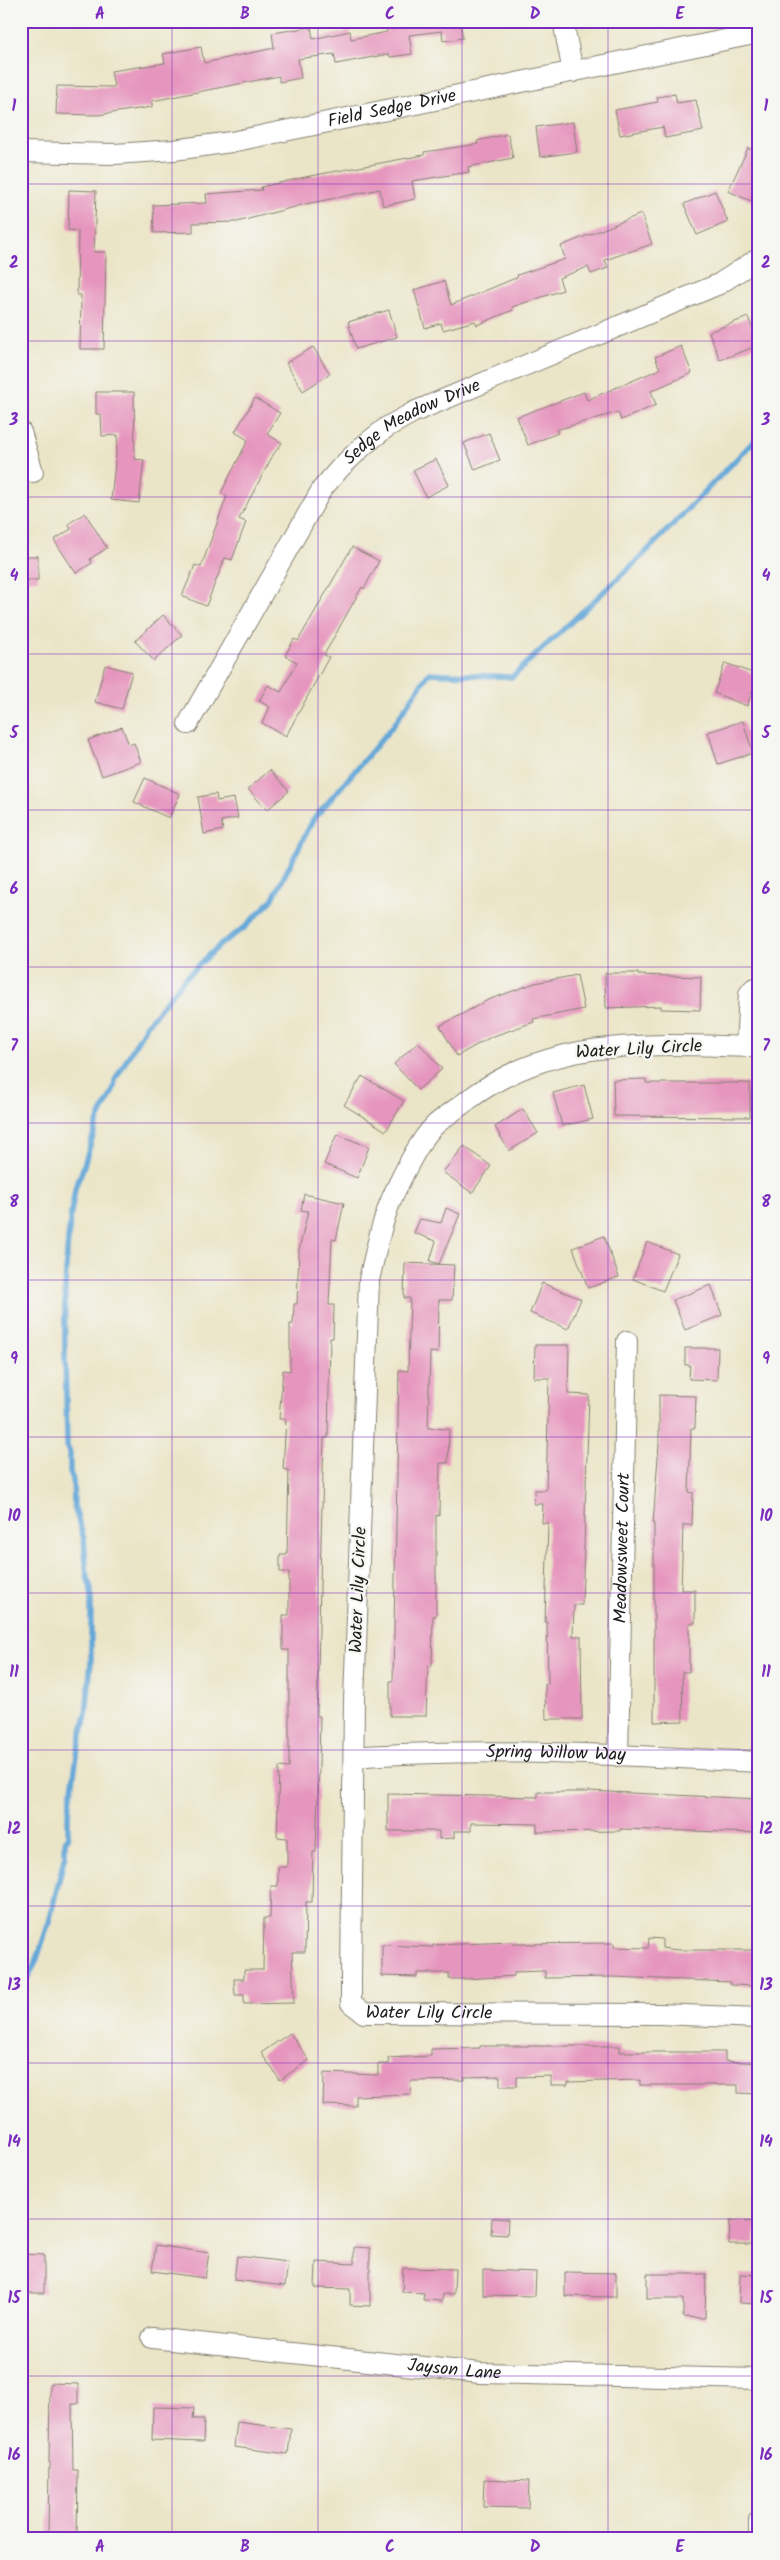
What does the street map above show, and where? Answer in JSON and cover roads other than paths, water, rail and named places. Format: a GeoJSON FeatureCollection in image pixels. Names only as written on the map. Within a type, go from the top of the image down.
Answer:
{"type":"FeatureCollection","features":[{"type":"Feature","properties":{"kind":"street"},"geometry":{"type":"LineString","coordinates":[[563,21],[573,72]]}},
{"type":"Feature","properties":{"kind":"street","name":"Field Sedge Drive"},"geometry":{"type":"LineString","coordinates":[[21,152],[115,154],[174,150],[231,142],[759,33]]}},
{"type":"Feature","properties":{"kind":"street","name":"Sedge Meadow Drive"},"geometry":{"type":"LineString","coordinates":[[188,724],[310,509],[341,467],[363,446],[387,427],[414,412],[719,284],[759,258]]}},
{"type":"Feature","properties":{"kind":"street"},"geometry":{"type":"LineString","coordinates":[[21,432],[33,472]]}},
{"type":"Feature","properties":{"kind":"street"},"geometry":{"type":"LineString","coordinates":[[752,1047],[749,994],[753,989],[759,987]]}},
{"type":"Feature","properties":{"kind":"street","name":"Water Lily Circle"},"geometry":{"type":"LineString","coordinates":[[752,1047],[671,1045],[598,1048],[555,1056],[522,1067],[481,1090],[434,1126],[414,1156],[395,1191],[380,1235],[370,1280],[354,1757],[350,2003],[364,2013],[649,2014],[759,2018]]}},
{"type":"Feature","properties":{"kind":"street","name":"Meadowsweet Court"},"geometry":{"type":"LineString","coordinates":[[618,1756],[628,1341]]}},
{"type":"Feature","properties":{"kind":"street","name":"Spring Willow Way"},"geometry":{"type":"LineString","coordinates":[[354,1757],[403,1753],[618,1756],[759,1762]]}},
{"type":"Feature","properties":{"kind":"street","name":"Jayson Lane"},"geometry":{"type":"LineString","coordinates":[[152,2338],[480,2373],[759,2379]]}},
{"type":"Feature","properties":{"kind":"street"},"geometry":{"type":"LineString","coordinates":[[759,2520],[759,2534]]}},
{"type":"Feature","properties":{"kind":"waterway"},"geometry":{"type":"LineString","coordinates":[[21,1991],[36,1962],[49,1922],[65,1855],[68,1815],[78,1749],[86,1715],[91,1662],[91,1589],[87,1577],[84,1539],[74,1506],[73,1479],[70,1473],[70,1453],[67,1446],[65,1285],[70,1221],[76,1187],[99,1118],[111,1095],[115,1080],[146,1026],[183,980],[222,943],[244,928],[272,900],[313,820],[393,726],[429,673],[512,677],[642,556],[759,436]]}}]}
